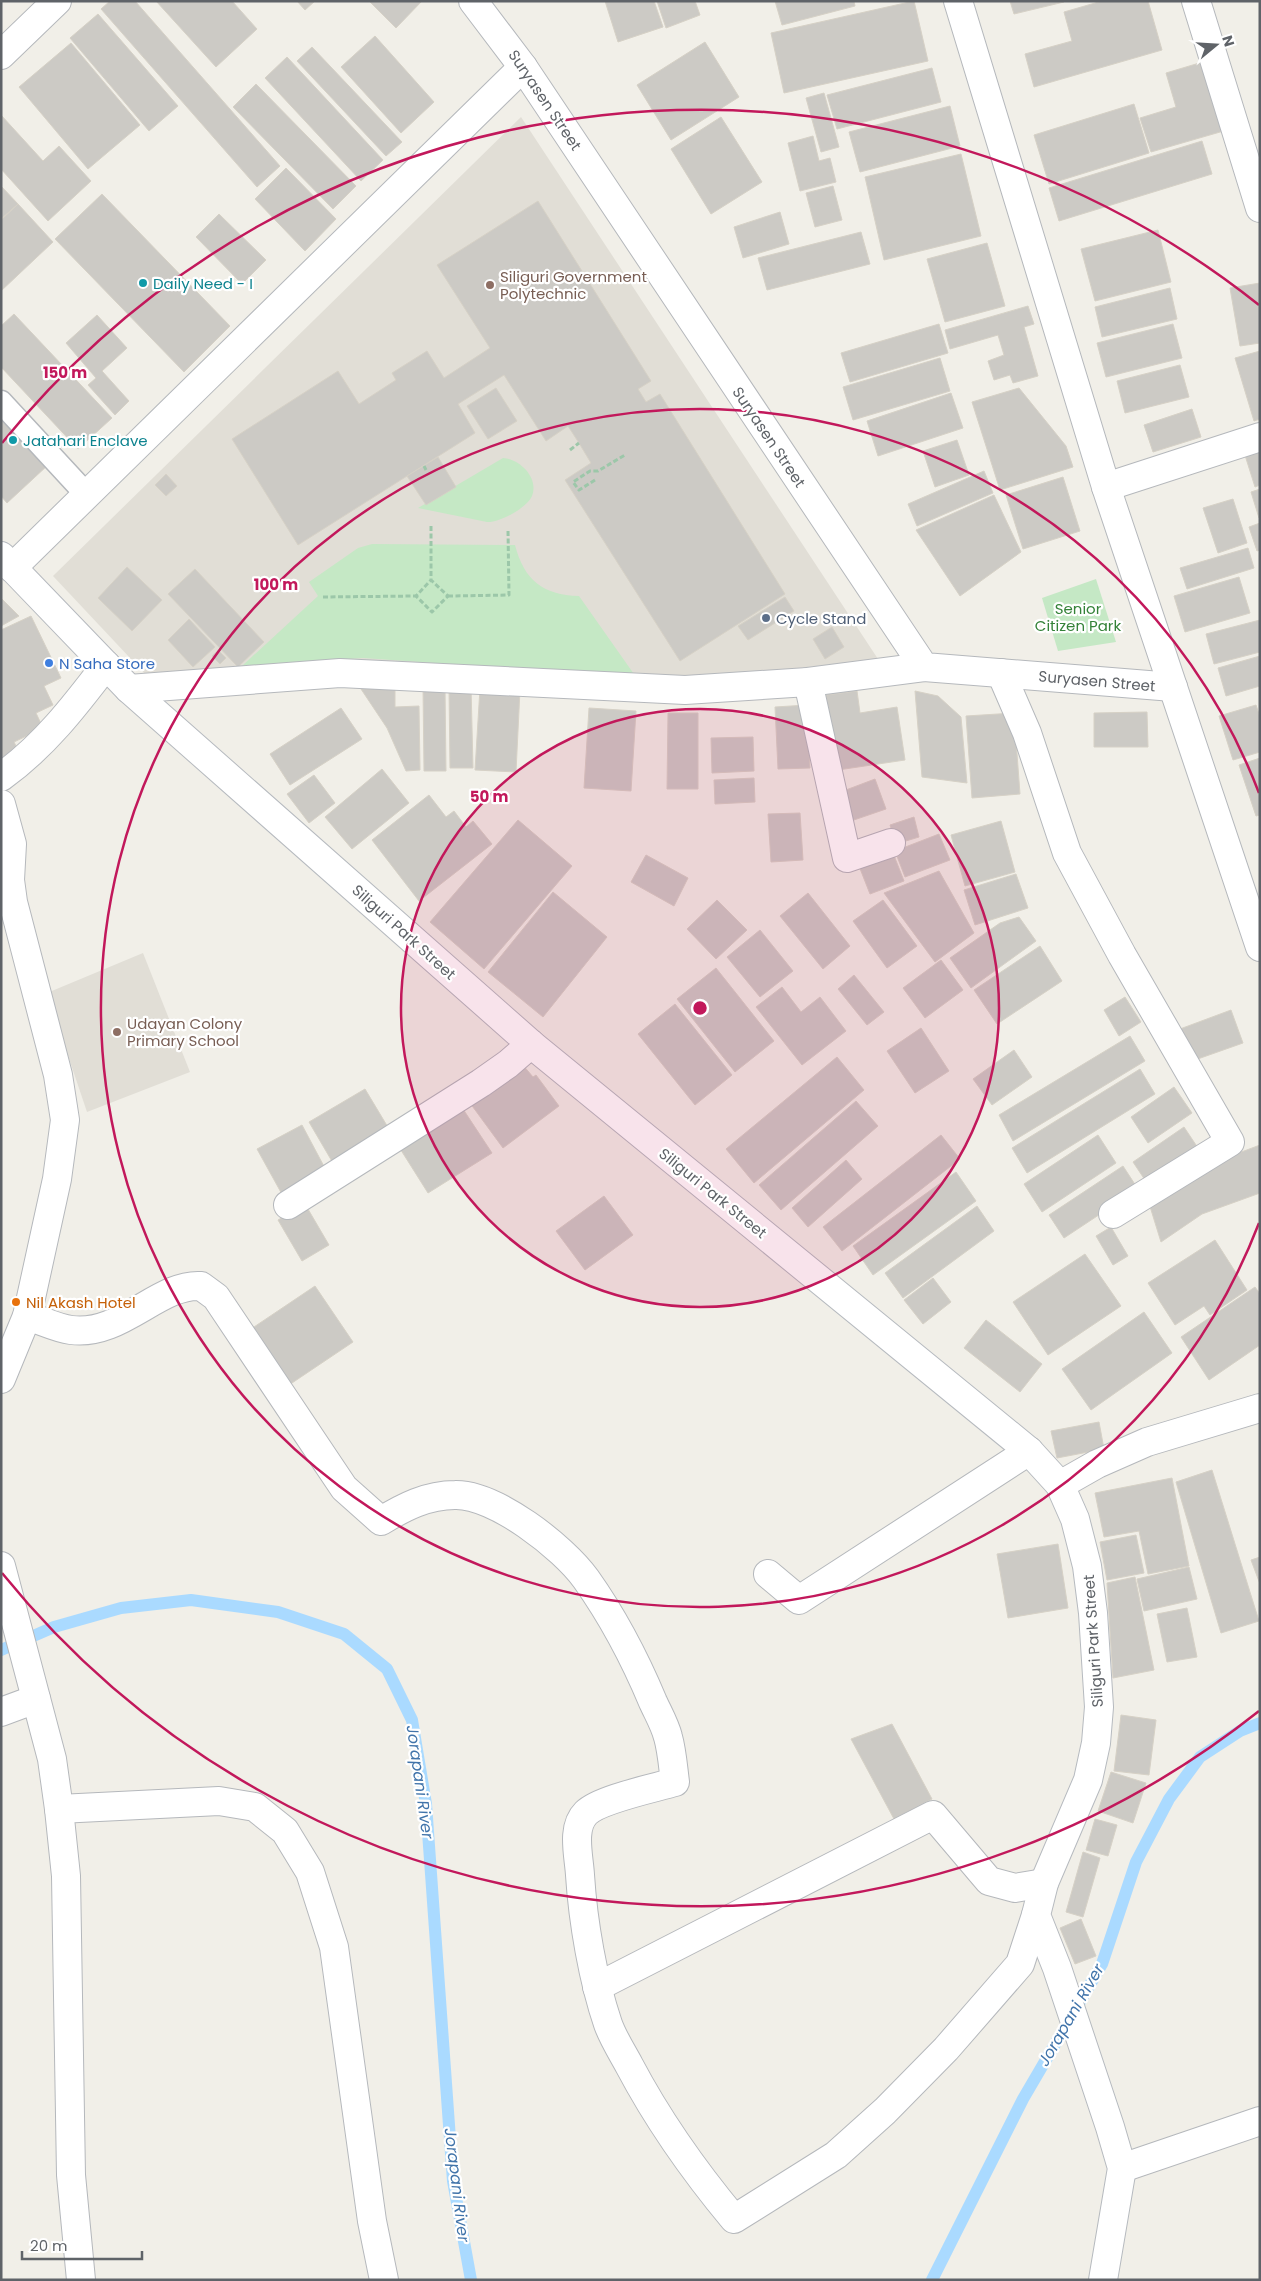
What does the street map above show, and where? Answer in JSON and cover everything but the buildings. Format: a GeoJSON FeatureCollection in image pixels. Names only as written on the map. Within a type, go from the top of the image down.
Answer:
{"type":"FeatureCollection","features":[{"type":"Feature","properties":{"kind":"street"},"geometry":{"type":"LineString","coordinates":[[1,55],[57,1]]}},
{"type":"Feature","properties":{"kind":"street"},"geometry":{"type":"LineString","coordinates":[[958,1],[1106,486],[1260,947]]}},
{"type":"Feature","properties":{"kind":"street"},"geometry":{"type":"LineString","coordinates":[[1196,1],[1260,208]]}},
{"type":"Feature","properties":{"kind":"street","name":"Suryasen Street"},"geometry":{"type":"LineString","coordinates":[[481,4],[924,667],[1173,687]]}},
{"type":"Feature","properties":{"kind":"street"},"geometry":{"type":"LineString","coordinates":[[7,562],[87,495],[523,67]]}},
{"type":"Feature","properties":{"kind":"street"},"geometry":{"type":"LineString","coordinates":[[1106,486],[1260,436]]}},
{"type":"Feature","properties":{"kind":"street","name":"Siliguri Park Street"},"geometry":{"type":"LineString","coordinates":[[7,562],[129,689],[530,1044],[1029,1450],[1060,1485],[1075,1519],[1087,1566],[1094,1622],[1099,1707],[1096,1743],[1088,1780],[1044,1883],[1020,1964],[946,2049],[892,2104],[836,2155],[734,2218],[700,2178],[640,2086],[609,2027],[597,1987]]}},
{"type":"Feature","properties":{"kind":"street"},"geometry":{"type":"LineString","coordinates":[[1,778],[42,744],[70,712],[106,665]]}},
{"type":"Feature","properties":{"kind":"street"},"geometry":{"type":"LineString","coordinates":[[129,689],[340,673],[685,690],[808,682],[924,667]]}},
{"type":"Feature","properties":{"kind":"street"},"geometry":{"type":"LineString","coordinates":[[1001,673],[1026,734],[1067,853],[1117,947],[1230,1142],[1113,1214]]}},
{"type":"Feature","properties":{"kind":"street"},"geometry":{"type":"LineString","coordinates":[[808,682],[847,858],[891,843]]}},
{"type":"Feature","properties":{"kind":"street"},"geometry":{"type":"LineString","coordinates":[[1,804],[12,844],[10,880],[13,902],[58,1074],[66,1120],[57,1179],[27,1316],[1,1379]]}},
{"type":"Feature","properties":{"kind":"street"},"geometry":{"type":"LineString","coordinates":[[288,1205],[481,1083],[508,1064],[530,1044]]}},
{"type":"Feature","properties":{"kind":"street"},"geometry":{"type":"LineString","coordinates":[[27,1316],[71,1330],[94,1329],[115,1323],[182,1287],[201,1286],[216,1298],[344,1488],[381,1521],[409,1505],[434,1497],[456,1494],[484,1500],[520,1519],[555,1547],[585,1577],[616,1626],[641,1674],[668,1736],[675,1782],[605,1802],[586,1813],[579,1823],[577,1836],[581,1888],[597,1987],[933,1815],[989,1881],[1015,1888],[1044,1883]]}},
{"type":"Feature","properties":{"kind":"street"},"geometry":{"type":"LineString","coordinates":[[1060,1485],[1097,1464],[1147,1442],[1260,1408]]}},
{"type":"Feature","properties":{"kind":"street"},"geometry":{"type":"LineString","coordinates":[[768,1574],[799,1600],[1029,1450]]}},
{"type":"Feature","properties":{"kind":"street"},"geometry":{"type":"LineString","coordinates":[[5,1587],[52,1759],[59,1809],[66,1876],[71,2175],[81,2280]]}},
{"type":"Feature","properties":{"kind":"street"},"geometry":{"type":"LineString","coordinates":[[1,1712],[35,1693]]}},
{"type":"Feature","properties":{"kind":"street"},"geometry":{"type":"LineString","coordinates":[[59,1809],[219,1801],[255,1806],[285,1830],[310,1872],[334,1947],[372,2221],[384,2280]]}},
{"type":"Feature","properties":{"kind":"street"},"geometry":{"type":"LineString","coordinates":[[1036,1915],[1056,1968],[1122,2168],[1103,2280]]}},
{"type":"Feature","properties":{"kind":"street"},"geometry":{"type":"LineString","coordinates":[[1122,2168],[1260,2121]]}},
{"type":"Feature","properties":{"kind":"lane"},"geometry":{"type":"LineString","coordinates":[[1,402],[87,495]]}},
{"type":"Feature","properties":{"kind":"path"},"geometry":{"type":"LineString","coordinates":[[570,450],[579,443]]}},
{"type":"Feature","properties":{"kind":"path"},"geometry":{"type":"LineString","coordinates":[[595,480],[578,490],[573,482],[590,471],[598,471],[625,455]]}},
{"type":"Feature","properties":{"kind":"path"},"geometry":{"type":"LineString","coordinates":[[424,466],[426,470]]}},
{"type":"Feature","properties":{"kind":"path"},"geometry":{"type":"LineString","coordinates":[[416,596],[431,580],[431,526]]}},
{"type":"Feature","properties":{"kind":"path"},"geometry":{"type":"LineString","coordinates":[[323,597],[416,596],[432,612],[448,596],[509,595],[508,530]]}},
{"type":"Feature","properties":{"kind":"path"},"geometry":{"type":"LineString","coordinates":[[431,580],[448,596]]}},
{"type":"Feature","properties":{"kind":"shaded area","name":"Siliguri Government Polytechnic"},"geometry":{"type":"Polygon","coordinates":[[[521,117],[878,659],[687,681],[146,675],[53,576],[521,117]]]}},
{"type":"Feature","properties":{"kind":"shaded area","name":"Udayan Colony Primary School"},"geometry":{"type":"Polygon","coordinates":[[[143,953],[190,1072],[87,1112],[47,993],[143,953]]]}},
{"type":"Feature","properties":{"kind":"green space"},"geometry":{"type":"Polygon","coordinates":[[[503,458],[516,462],[521,466],[530,476],[533,483],[532,496],[519,510],[498,520],[487,522],[418,508],[503,458]]]}},
{"type":"Feature","properties":{"kind":"green space"},"geometry":{"type":"Polygon","coordinates":[[[372,544],[515,545],[524,568],[537,583],[555,593],[579,596],[636,677],[363,658],[242,666],[318,596],[309,582],[358,548],[372,544]]]}},
{"type":"Feature","properties":{"kind":"green space","name":"Senior Citizen Park"},"geometry":{"type":"Polygon","coordinates":[[[1096,579],[1116,642],[1058,651],[1042,598],[1096,579]]]}},
{"type":"Feature","properties":{"kind":"waterway","name":"Jorapani River"},"geometry":{"type":"LineString","coordinates":[[1,1650],[54,1627],[121,1608],[191,1600],[278,1612],[344,1634],[387,1669],[412,1720],[426,1804],[453,2181],[471,2280]]}},
{"type":"Feature","properties":{"kind":"waterway","name":"Jorapani River"},"geometry":{"type":"LineString","coordinates":[[932,2280],[1023,2099],[1102,1964],[1136,1862],[1169,1799],[1200,1757],[1240,1731],[1260,1723]]}},
{"type":"Feature","properties":{"kind":"place","name":"Daily Need - I"},"geometry":{"type":"Point","coordinates":[143,283]}},
{"type":"Feature","properties":{"kind":"place","name":"Siliguri Government Polytechnic"},"geometry":{"type":"Point","coordinates":[490,285]}},
{"type":"Feature","properties":{"kind":"place","name":"Jatahari Enclave"},"geometry":{"type":"Point","coordinates":[13,440]}},
{"type":"Feature","properties":{"kind":"place","name":"Cycle Stand"},"geometry":{"type":"Point","coordinates":[766,618]}},
{"type":"Feature","properties":{"kind":"place","name":"N Saha Store"},"geometry":{"type":"Point","coordinates":[49,663]}},
{"type":"Feature","properties":{"kind":"place","name":"Udayan Colony Primary School"},"geometry":{"type":"Point","coordinates":[117,1032]}},
{"type":"Feature","properties":{"kind":"place","name":"Nil Akash Hotel"},"geometry":{"type":"Point","coordinates":[16,1302]}}]}
